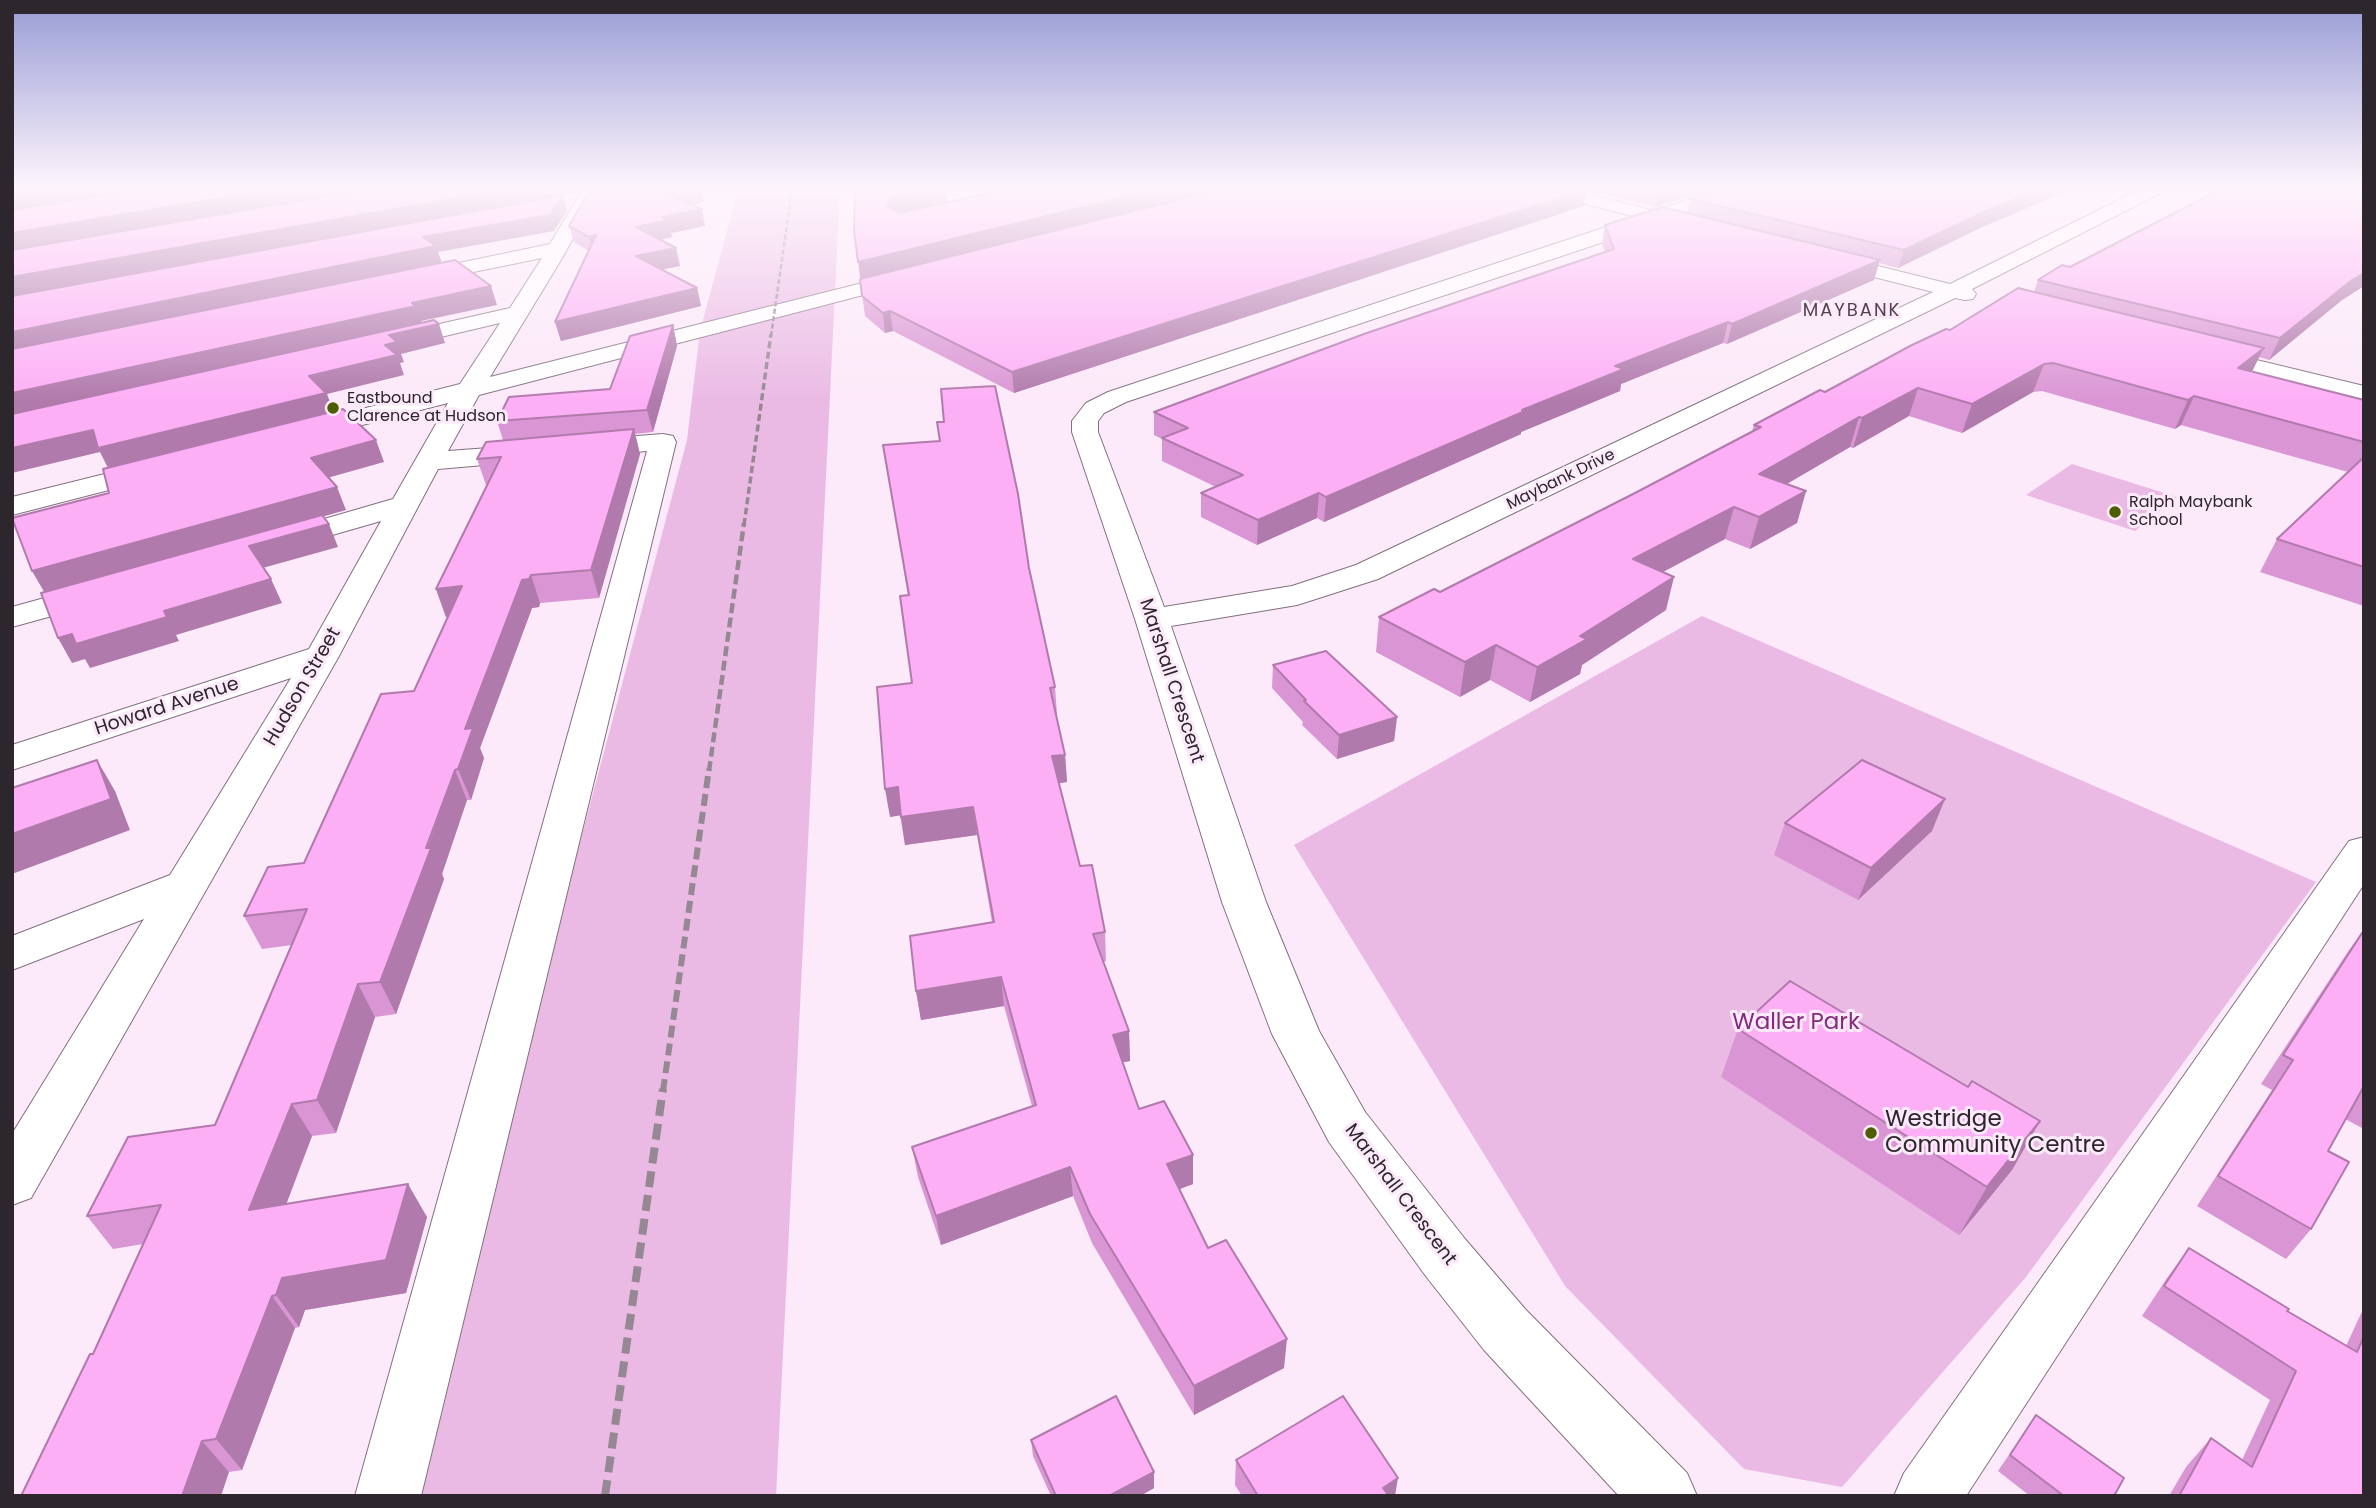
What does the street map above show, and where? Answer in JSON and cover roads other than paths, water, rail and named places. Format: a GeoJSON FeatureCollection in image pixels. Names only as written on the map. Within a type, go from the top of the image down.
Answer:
{"type":"FeatureCollection","features":[{"type":"Feature","properties":{"kind":"street"},"geometry":{"type":"LineString","coordinates":[[399,281],[501,260]]}},
{"type":"Feature","properties":{"kind":"street","name":"Hudson Street"},"geometry":{"type":"LineString","coordinates":[[12,1182],[322,656],[469,391],[550,260]]}},
{"type":"Feature","properties":{"kind":"street","name":"Marshall Crescent"},"geometry":{"type":"LineString","coordinates":[[1527,260],[1117,397],[1095,408],[1085,421],[1085,432],[1152,619],[1249,914],[1296,1034],[1347,1127],[1445,1257],[1505,1330],[1664,1496]]}},
{"type":"Feature","properties":{"kind":"street"},"geometry":{"type":"LineString","coordinates":[[1832,260],[1968,294]]}},
{"type":"Feature","properties":{"kind":"street","name":"Maybank Drive"},"geometry":{"type":"LineString","coordinates":[[1152,619],[1297,595],[1367,572],[1968,294],[2028,260]]}},
{"type":"Feature","properties":{"kind":"street"},"geometry":{"type":"LineString","coordinates":[[281,438],[932,271]]}},
{"type":"Feature","properties":{"kind":"street"},"geometry":{"type":"LineString","coordinates":[[366,347],[516,313]]}},
{"type":"Feature","properties":{"kind":"street"},"geometry":{"type":"LineString","coordinates":[[2183,349],[2361,390]]}},
{"type":"Feature","properties":{"kind":"street"},"geometry":{"type":"LineString","coordinates":[[388,1496],[663,442],[431,461]]}},
{"type":"Feature","properties":{"kind":"street"},"geometry":{"type":"LineString","coordinates":[[12,506],[187,462]]}},
{"type":"Feature","properties":{"kind":"street"},"geometry":{"type":"LineString","coordinates":[[248,550],[405,505]]}},
{"type":"Feature","properties":{"kind":"street"},"geometry":{"type":"LineString","coordinates":[[12,617],[130,584]]}},
{"type":"Feature","properties":{"kind":"street","name":"Howard Avenue"},"geometry":{"type":"LineString","coordinates":[[12,758],[322,656]]}},
{"type":"Feature","properties":{"kind":"street"},"geometry":{"type":"LineString","coordinates":[[1927,1496],[2364,851]]}},
{"type":"Feature","properties":{"kind":"street"},"geometry":{"type":"LineString","coordinates":[[12,954],[190,884]]}},
{"type":"Feature","properties":{"kind":"railway"},"geometry":{"type":"LineString","coordinates":[[771,336],[782,260]]}},
{"type":"Feature","properties":{"kind":"railway"},"geometry":{"type":"LineString","coordinates":[[744,525],[771,334]]}},
{"type":"Feature","properties":{"kind":"railway"},"geometry":{"type":"LineString","coordinates":[[709,771],[744,523]]}},
{"type":"Feature","properties":{"kind":"railway"},"geometry":{"type":"LineString","coordinates":[[663,1091],[709,769]]}},
{"type":"Feature","properties":{"kind":"railway"},"geometry":{"type":"LineString","coordinates":[[605,1496],[663,1089]]}},
{"type":"Feature","properties":{"kind":"place","name":"Eastbound Clarence at Hudson"},"geometry":{"type":"Point","coordinates":[333,408]}},
{"type":"Feature","properties":{"kind":"place","name":"Ralph Maybank School"},"geometry":{"type":"Point","coordinates":[2115,512]}},
{"type":"Feature","properties":{"kind":"place","name":"Westridge Community Centre"},"geometry":{"type":"Point","coordinates":[1871,1133]}},
{"type":"Feature","properties":{"kind":"district","name":"MAYBANK"},"geometry":{"type":"Point","coordinates":[1852,311]}},
{"type":"Feature","properties":{"kind":"park label","name":"Waller Park"},"geometry":{"type":"Point","coordinates":[1796,1023]}}]}
